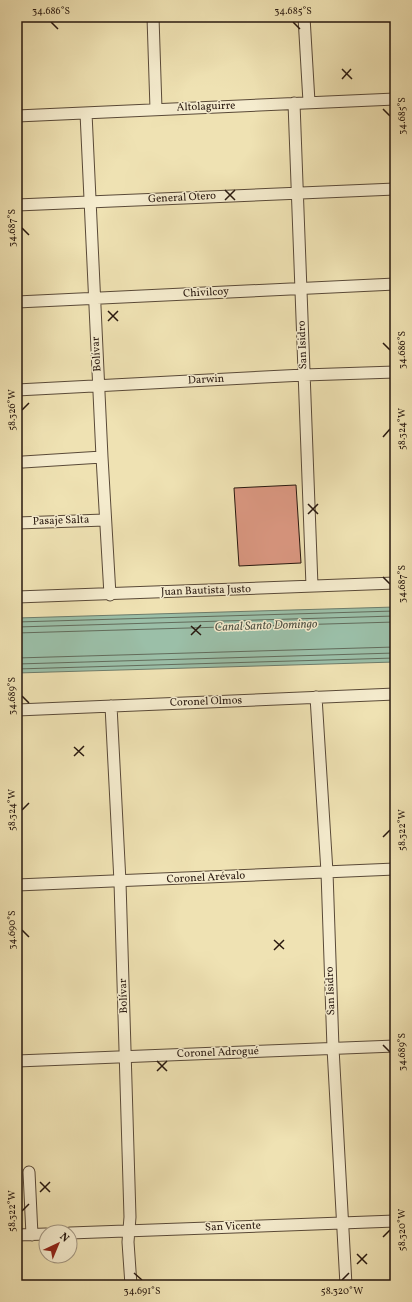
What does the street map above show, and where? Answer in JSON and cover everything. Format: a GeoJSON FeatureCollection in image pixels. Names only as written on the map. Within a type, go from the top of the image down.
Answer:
{"type":"FeatureCollection","features":[{"type":"Feature","properties":{"kind":"street"},"geometry":{"type":"LineString","coordinates":[[153,17],[156,109]]}},
{"type":"Feature","properties":{"kind":"street"},"geometry":{"type":"LineString","coordinates":[[304,17],[309,102]]}},
{"type":"Feature","properties":{"kind":"street","name":"Altolaguirre"},"geometry":{"type":"LineString","coordinates":[[17,116],[395,99]]}},
{"type":"Feature","properties":{"kind":"street","name":"San Isidro"},"geometry":{"type":"LineString","coordinates":[[294,103],[312,586]]}},
{"type":"Feature","properties":{"kind":"street","name":"Bolívar"},"geometry":{"type":"LineString","coordinates":[[86,113],[98,386],[110,595]]}},
{"type":"Feature","properties":{"kind":"street","name":"General Otero"},"geometry":{"type":"LineString","coordinates":[[17,205],[395,189]]}},
{"type":"Feature","properties":{"kind":"street","name":"Chivilcoy"},"geometry":{"type":"LineString","coordinates":[[17,302],[395,284]]}},
{"type":"Feature","properties":{"kind":"street","name":"Darwin"},"geometry":{"type":"LineString","coordinates":[[17,390],[304,375],[395,372]]}},
{"type":"Feature","properties":{"kind":"street"},"geometry":{"type":"LineString","coordinates":[[23,462],[102,457]]}},
{"type":"Feature","properties":{"kind":"street","name":"Pasaje Salta"},"geometry":{"type":"LineString","coordinates":[[17,523],[106,520]]}},
{"type":"Feature","properties":{"kind":"street","name":"Juan Bautista Justo"},"geometry":{"type":"LineString","coordinates":[[17,597],[110,595],[395,583]]}},
{"type":"Feature","properties":{"kind":"street","name":"Coronel Olmos"},"geometry":{"type":"LineString","coordinates":[[17,710],[395,694]]}},
{"type":"Feature","properties":{"kind":"street","name":"San Isidro"},"geometry":{"type":"LineString","coordinates":[[316,697],[327,872],[333,1048],[346,1285]]}},
{"type":"Feature","properties":{"kind":"street","name":"Bolívar"},"geometry":{"type":"LineString","coordinates":[[111,706],[120,882],[126,1056],[130,1285]]}},
{"type":"Feature","properties":{"kind":"street","name":"Coronel Arévalo"},"geometry":{"type":"LineString","coordinates":[[17,885],[120,882],[395,869]]}},
{"type":"Feature","properties":{"kind":"street","name":"Coronel Adrogué"},"geometry":{"type":"LineString","coordinates":[[17,1061],[395,1046]]}},
{"type":"Feature","properties":{"kind":"street"},"geometry":{"type":"LineString","coordinates":[[29,1172],[32,1235]]}},
{"type":"Feature","properties":{"kind":"street","name":"San Vicente"},"geometry":{"type":"LineString","coordinates":[[78,1233],[395,1221]]}},
{"type":"Feature","properties":{"kind":"street"},"geometry":{"type":"LineString","coordinates":[[17,1235],[38,1235]]}},
{"type":"Feature","properties":{"kind":"water","name":"Canal Santo Domingo"},"geometry":{"type":"Polygon","coordinates":[[[395,607],[395,662],[17,673],[17,618],[395,607]]]}},
{"type":"Feature","properties":{"kind":"building"},"geometry":{"type":"Polygon","coordinates":[[[296,485],[301,563],[239,566],[234,488],[296,485]]]}}]}
